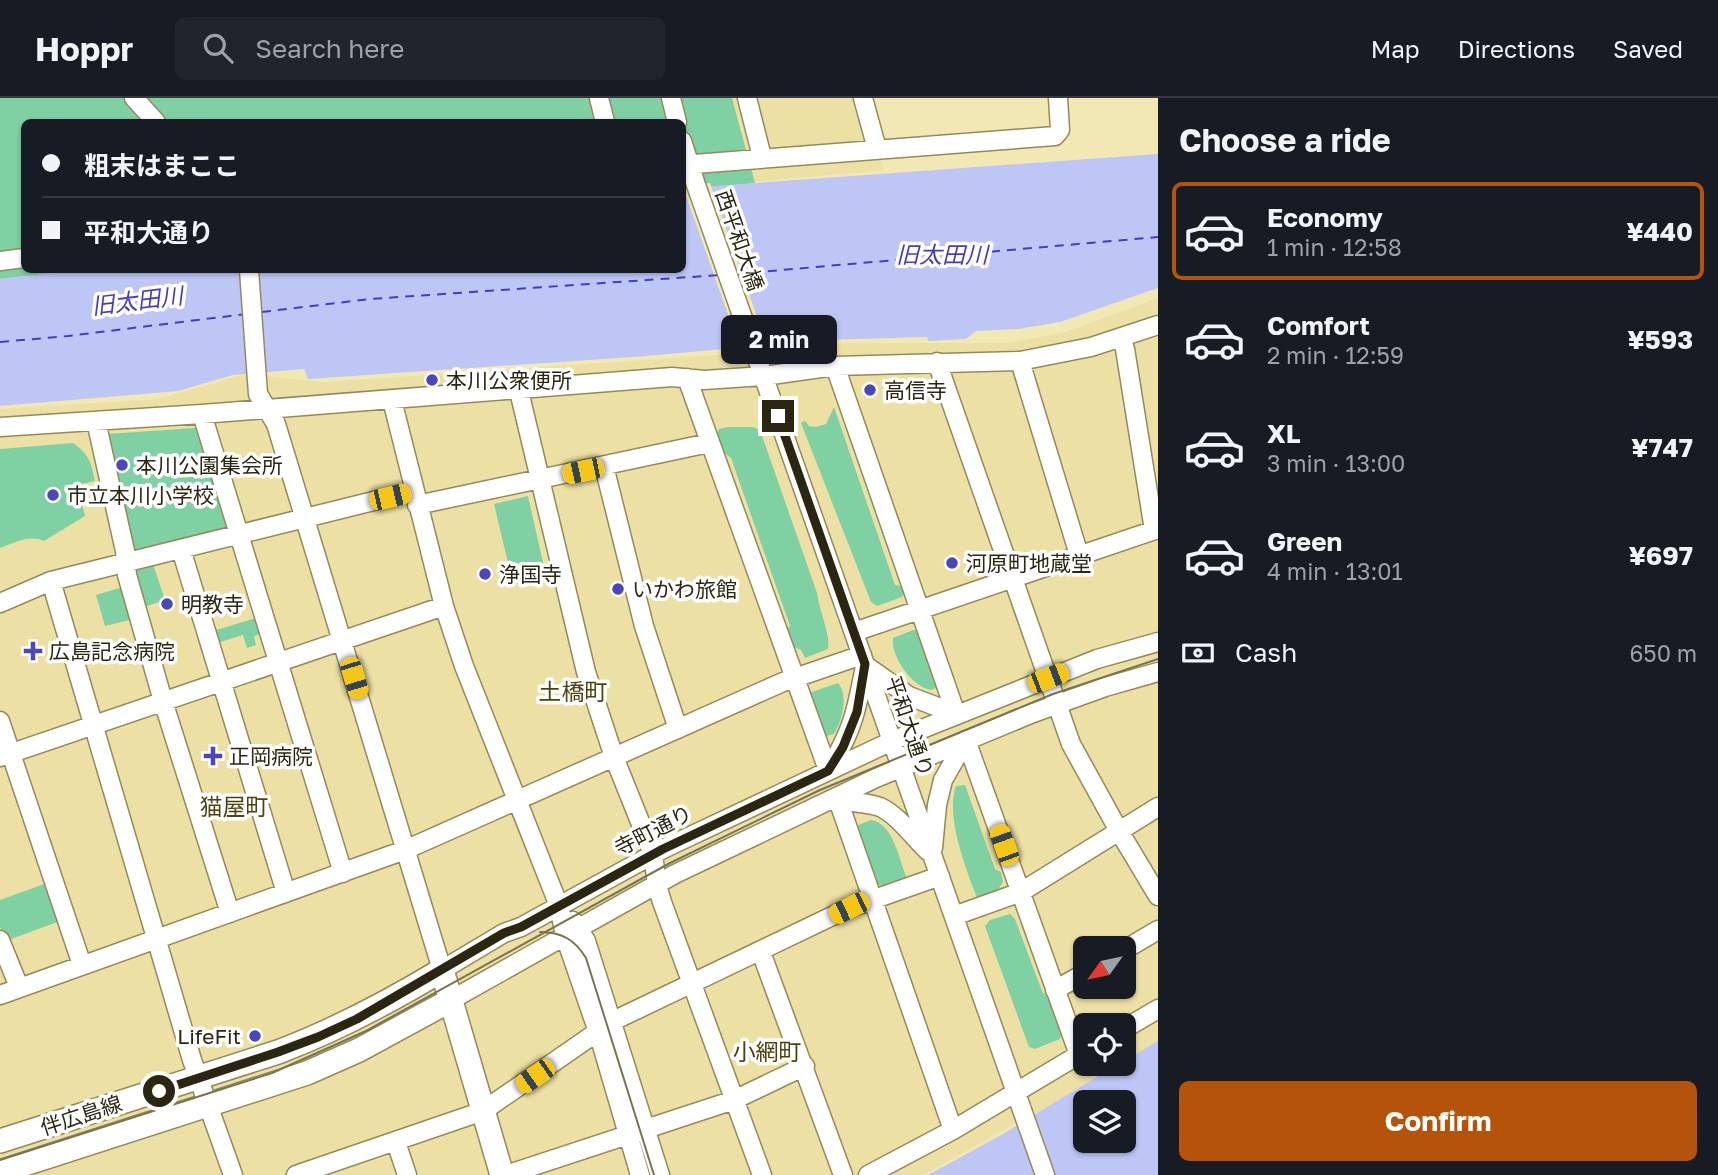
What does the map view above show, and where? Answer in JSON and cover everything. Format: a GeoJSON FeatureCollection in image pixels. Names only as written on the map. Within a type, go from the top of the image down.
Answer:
{"type":"FeatureCollection","features":[{"type":"Feature","properties":{"kind":"main road"},"geometry":{"type":"LineString","coordinates":[[442,970],[504,1175]]}},
{"type":"Feature","properties":{"kind":"main road","name":"伴広島線"},"geometry":{"type":"LineString","coordinates":[[0,1141],[318,1037],[357,1019],[442,970]]}},
{"type":"Feature","properties":{"kind":"main road","name":"伴広島線"},"geometry":{"type":"LineString","coordinates":[[0,1171],[307,1073],[359,1050],[451,1000]]}},
{"type":"Feature","properties":{"kind":"street"},"geometry":{"type":"LineString","coordinates":[[134,98],[153,119]]}},
{"type":"Feature","properties":{"kind":"street"},"geometry":{"type":"LineString","coordinates":[[599,98],[604,119]]}},
{"type":"Feature","properties":{"kind":"street"},"geometry":{"type":"LineString","coordinates":[[671,98],[676,119]]}},
{"type":"Feature","properties":{"kind":"street"},"geometry":{"type":"LineString","coordinates":[[747,98],[762,157]]}},
{"type":"Feature","properties":{"kind":"street"},"geometry":{"type":"LineString","coordinates":[[863,98],[877,149]]}},
{"type":"Feature","properties":{"kind":"street"},"geometry":{"type":"LineString","coordinates":[[686,164],[1055,136],[1060,130],[1058,98]]}},
{"type":"Feature","properties":{"kind":"street","name":"西平和大橋"},"geometry":{"type":"LineString","coordinates":[[686,164],[696,185],[754,350]]}},
{"type":"Feature","properties":{"kind":"street"},"geometry":{"type":"LineString","coordinates":[[0,261],[21,258]]}},
{"type":"Feature","properties":{"kind":"street"},"geometry":{"type":"LineString","coordinates":[[249,273],[258,394],[276,424],[442,970]]}},
{"type":"Feature","properties":{"kind":"street"},"geometry":{"type":"LineString","coordinates":[[0,427],[519,391],[671,377],[704,380],[764,376],[835,366],[1020,361],[1052,357],[1158,325]]}},
{"type":"Feature","properties":{"kind":"street"},"geometry":{"type":"LineString","coordinates":[[854,632],[1156,530],[1125,348],[1121,338]]}},
{"type":"Feature","properties":{"kind":"street","name":"平和大通り"},"geometry":{"type":"LineString","coordinates":[[754,350],[1045,1175]]}},
{"type":"Feature","properties":{"kind":"street"},"geometry":{"type":"LineString","coordinates":[[1020,361],[1079,555]]}},
{"type":"Feature","properties":{"kind":"street"},"geometry":{"type":"LineString","coordinates":[[937,362],[1071,744],[1118,831],[1158,896]]}},
{"type":"Feature","properties":{"kind":"street"},"geometry":{"type":"LineString","coordinates":[[835,366],[956,714]]}},
{"type":"Feature","properties":{"kind":"street"},"geometry":{"type":"LineString","coordinates":[[687,378],[828,771]]}},
{"type":"Feature","properties":{"kind":"street"},"geometry":{"type":"LineString","coordinates":[[519,391],[586,672],[614,757],[653,854],[657,885],[762,1175]]}},
{"type":"Feature","properties":{"kind":"street"},"geometry":{"type":"LineString","coordinates":[[392,400],[444,606],[464,666],[517,801],[572,932],[640,1175]]}},
{"type":"Feature","properties":{"kind":"street"},"geometry":{"type":"LineString","coordinates":[[202,414],[343,873]]}},
{"type":"Feature","properties":{"kind":"street"},"geometry":{"type":"LineString","coordinates":[[96,421],[127,575],[163,701],[230,913]]}},
{"type":"Feature","properties":{"kind":"street"},"geometry":{"type":"LineString","coordinates":[[0,603],[51,581],[305,519],[415,498],[541,480],[709,443]]}},
{"type":"Feature","properties":{"kind":"street"},"geometry":{"type":"LineString","coordinates":[[604,466],[644,626],[678,729]]}},
{"type":"Feature","properties":{"kind":"street"},"geometry":{"type":"LineString","coordinates":[[181,549],[286,893]]}},
{"type":"Feature","properties":{"kind":"street"},"geometry":{"type":"LineString","coordinates":[[51,581],[198,1078],[233,1175]]}},
{"type":"Feature","properties":{"kind":"street"},"geometry":{"type":"LineString","coordinates":[[5,756],[444,606]]}},
{"type":"Feature","properties":{"kind":"street","name":"寺町通り"},"geometry":{"type":"LineString","coordinates":[[442,970],[504,933],[521,927],[653,854],[891,741],[1097,659],[1158,642]]}},
{"type":"Feature","properties":{"kind":"street"},"geometry":{"type":"LineString","coordinates":[[863,660],[909,696],[956,714]]}},
{"type":"Feature","properties":{"kind":"street"},"geometry":{"type":"LineString","coordinates":[[0,995],[405,850],[794,678],[863,660]]}},
{"type":"Feature","properties":{"kind":"street"},"geometry":{"type":"LineString","coordinates":[[828,771],[846,741],[857,712],[863,660]]}},
{"type":"Feature","properties":{"kind":"street"},"geometry":{"type":"LineString","coordinates":[[451,1000],[657,885],[901,767],[1056,705],[1158,672]]}},
{"type":"Feature","properties":{"kind":"street"},"geometry":{"type":"LineString","coordinates":[[0,721],[5,756],[82,965]]}},
{"type":"Feature","properties":{"kind":"street"},"geometry":{"type":"LineString","coordinates":[[933,856],[937,805],[943,780],[966,740]]}},
{"type":"Feature","properties":{"kind":"street"},"geometry":{"type":"LineString","coordinates":[[966,740],[1055,990],[1073,1032]]}},
{"type":"Feature","properties":{"kind":"street"},"geometry":{"type":"LineString","coordinates":[[837,797],[845,802],[873,805],[888,812],[933,856]]}},
{"type":"Feature","properties":{"kind":"street"},"geometry":{"type":"LineString","coordinates":[[837,797],[953,1130]]}},
{"type":"Feature","properties":{"kind":"street"},"geometry":{"type":"LineString","coordinates":[[954,916],[1021,892],[1158,807]]}},
{"type":"Feature","properties":{"kind":"street"},"geometry":{"type":"LineString","coordinates":[[296,1175],[319,1171],[483,1111],[613,1021],[849,908],[940,876]]}},
{"type":"Feature","properties":{"kind":"street"},"geometry":{"type":"LineString","coordinates":[[1136,943],[1158,930]]}},
{"type":"Feature","properties":{"kind":"street"},"geometry":{"type":"LineString","coordinates":[[572,932],[586,941],[660,1175]]}},
{"type":"Feature","properties":{"kind":"street"},"geometry":{"type":"LineString","coordinates":[[0,940],[19,988]]}},
{"type":"Feature","properties":{"kind":"street"},"geometry":{"type":"LineString","coordinates":[[761,952],[843,1175]]}},
{"type":"Feature","properties":{"kind":"street"},"geometry":{"type":"LineString","coordinates":[[1055,990],[1073,979]]}},
{"type":"Feature","properties":{"kind":"street"},"geometry":{"type":"LineString","coordinates":[[1136,1022],[1158,1009]]}},
{"type":"Feature","properties":{"kind":"street"},"geometry":{"type":"LineString","coordinates":[[868,1175],[953,1130],[1073,1058]]}},
{"type":"Feature","properties":{"kind":"street"},"geometry":{"type":"LineString","coordinates":[[504,1175],[734,1100],[805,1066]]}},
{"type":"Feature","properties":{"kind":"street"},"geometry":{"type":"LineString","coordinates":[[396,1142],[407,1175]]}},
{"type":"Feature","properties":{"kind":"shaded area"},"geometry":{"type":"Polygon","coordinates":[[[672,98],[864,98],[884,170],[697,187],[686,139],[686,119],[681,119],[672,98]]]}},
{"type":"Feature","properties":{"kind":"shaded area"},"geometry":{"type":"Polygon","coordinates":[[[1158,298],[1158,1042],[1136,1056],[1136,1013],[1073,1013],[1073,1076],[1103,1076],[1081,1090],[1073,1090],[1073,1095],[1061,1102],[923,1175],[0,1175],[0,409],[158,399],[246,374],[323,382],[718,355],[817,343],[1010,343],[1066,332],[1158,298]]]}},
{"type":"Feature","properties":{"kind":"green space"},"geometry":{"type":"Polygon","coordinates":[[[0,98],[732,98],[755,183],[686,190],[686,119],[21,119],[21,273],[53,273],[0,279],[0,98]]]}},
{"type":"Feature","properties":{"kind":"green space"},"geometry":{"type":"Polygon","coordinates":[[[834,407],[895,585],[901,586],[904,593],[902,597],[877,606],[871,602],[801,423],[805,421],[809,426],[816,427],[826,424],[834,407]]]}},
{"type":"Feature","properties":{"kind":"green space"},"geometry":{"type":"Polygon","coordinates":[[[753,427],[760,430],[817,593],[828,637],[828,649],[805,658],[801,650],[792,646],[786,631],[790,626],[731,458],[722,451],[717,434],[719,429],[753,427]]]}},
{"type":"Feature","properties":{"kind":"green space"},"geometry":{"type":"Polygon","coordinates":[[[195,428],[202,431],[230,521],[227,528],[133,550],[107,434],[195,428]]]}},
{"type":"Feature","properties":{"kind":"green space"},"geometry":{"type":"Polygon","coordinates":[[[73,443],[88,459],[95,481],[77,485],[85,516],[44,541],[27,539],[0,548],[0,449],[73,443]]]}},
{"type":"Feature","properties":{"kind":"green space"},"geometry":{"type":"Polygon","coordinates":[[[528,496],[546,576],[513,584],[494,504],[528,496]]]}},
{"type":"Feature","properties":{"kind":"green space"},"geometry":{"type":"Polygon","coordinates":[[[153,564],[165,600],[141,608],[134,568],[153,564]]]}},
{"type":"Feature","properties":{"kind":"green space"},"geometry":{"type":"Polygon","coordinates":[[[123,587],[134,619],[105,626],[96,595],[123,587]]]}},
{"type":"Feature","properties":{"kind":"green space"},"geometry":{"type":"Polygon","coordinates":[[[259,617],[264,633],[254,636],[256,645],[247,648],[243,635],[217,643],[213,631],[259,617]]]}},
{"type":"Feature","properties":{"kind":"green space"},"geometry":{"type":"Polygon","coordinates":[[[918,630],[938,687],[931,690],[917,684],[910,677],[895,653],[893,638],[918,630]]]}},
{"type":"Feature","properties":{"kind":"green space"},"geometry":{"type":"Polygon","coordinates":[[[838,683],[844,701],[842,715],[834,734],[823,737],[809,693],[838,683]]]}},
{"type":"Feature","properties":{"kind":"green space"},"geometry":{"type":"Polygon","coordinates":[[[965,785],[995,869],[1001,872],[1003,882],[998,890],[977,898],[958,842],[953,812],[956,786],[965,785]]]}},
{"type":"Feature","properties":{"kind":"green space"},"geometry":{"type":"Polygon","coordinates":[[[871,820],[879,823],[890,835],[906,876],[904,880],[882,886],[877,884],[856,826],[871,820]]]}},
{"type":"Feature","properties":{"kind":"green space"},"geometry":{"type":"Polygon","coordinates":[[[47,883],[60,921],[6,941],[0,927],[0,900],[47,883]]]}},
{"type":"Feature","properties":{"kind":"green space"},"geometry":{"type":"Polygon","coordinates":[[[1010,914],[1015,919],[1042,991],[1051,1001],[1062,1032],[1060,1039],[1035,1049],[1029,1047],[985,926],[990,920],[1010,914]]]}},
{"type":"Feature","properties":{"kind":"water","name":"旧太田川"},"geometry":{"type":"Polygon","coordinates":[[[1158,154],[1158,288],[1060,322],[1018,329],[976,331],[966,339],[928,341],[927,337],[821,340],[647,356],[308,379],[304,369],[233,375],[178,391],[0,406],[0,279],[53,273],[686,273],[686,190],[1158,154]]]}},
{"type":"Feature","properties":{"kind":"water"},"geometry":{"type":"Polygon","coordinates":[[[1158,1041],[1158,1175],[928,1175],[1073,1091],[1073,1153],[1136,1153],[1136,1090],[1075,1090],[1098,1076],[1136,1076],[1136,1054],[1158,1041]]]}},
{"type":"Feature","properties":{"kind":"pier"},"geometry":{"type":"Polygon","coordinates":[[[710,183],[768,348],[741,351],[686,195],[686,187],[710,183]]]}},
{"type":"Feature","properties":{"kind":"ferry route"},"geometry":{"type":"LineString","coordinates":[[736,274],[1158,237]]}},
{"type":"Feature","properties":{"kind":"ferry route"},"geometry":{"type":"LineString","coordinates":[[262,312],[370,299],[720,275]]}},
{"type":"Feature","properties":{"kind":"ferry route"},"geometry":{"type":"LineString","coordinates":[[0,342],[246,314]]}},
{"type":"Feature","properties":{"kind":"tram line"},"geometry":{"type":"LineString","coordinates":[[0,1160],[272,1073],[366,1031],[670,863],[820,790],[1053,694],[1158,659]]}},
{"type":"Feature","properties":{"kind":"tram line"},"geometry":{"type":"LineString","coordinates":[[540,932],[567,938],[586,958],[654,1175]]}},
{"type":"Feature","properties":{"kind":"place","name":"本川公衆便所"},"geometry":{"type":"Point","coordinates":[432,380]}},
{"type":"Feature","properties":{"kind":"place","name":"高信寺"},"geometry":{"type":"Point","coordinates":[870,390]}},
{"type":"Feature","properties":{"kind":"place","name":"本川公園集会所"},"geometry":{"type":"Point","coordinates":[122,465]}},
{"type":"Feature","properties":{"kind":"place","name":"市立本川小学校"},"geometry":{"type":"Point","coordinates":[53,495]}},
{"type":"Feature","properties":{"kind":"place","name":"河原町地蔵堂"},"geometry":{"type":"Point","coordinates":[952,563]}},
{"type":"Feature","properties":{"kind":"place","name":"浄国寺"},"geometry":{"type":"Point","coordinates":[485,574]}},
{"type":"Feature","properties":{"kind":"place","name":"いかわ旅館"},"geometry":{"type":"Point","coordinates":[618,589]}},
{"type":"Feature","properties":{"kind":"place","name":"明教寺"},"geometry":{"type":"Point","coordinates":[167,604]}},
{"type":"Feature","properties":{"kind":"place","name":"広島記念病院"},"geometry":{"type":"Point","coordinates":[33,651]}},
{"type":"Feature","properties":{"kind":"place","name":"正岡病院"},"geometry":{"type":"Point","coordinates":[213,756]}},
{"type":"Feature","properties":{"kind":"place","name":"LifeFit"},"geometry":{"type":"Point","coordinates":[255,1036]}},
{"type":"Feature","properties":{"kind":"district","name":"土橋町"},"geometry":{"type":"Point","coordinates":[573,691]}},
{"type":"Feature","properties":{"kind":"district","name":"猫屋町"},"geometry":{"type":"Point","coordinates":[234,806]}},
{"type":"Feature","properties":{"kind":"district","name":"小網町"},"geometry":{"type":"Point","coordinates":[767,1051]}},
{"type":"Feature","properties":{"kind":"route"},"geometry":{"type":"LineString","coordinates":[[159,1091],[278,1052],[357,1019],[504,933],[521,927],[663,849],[828,771],[846,741],[857,712],[865,664],[778,416]]}}]}
